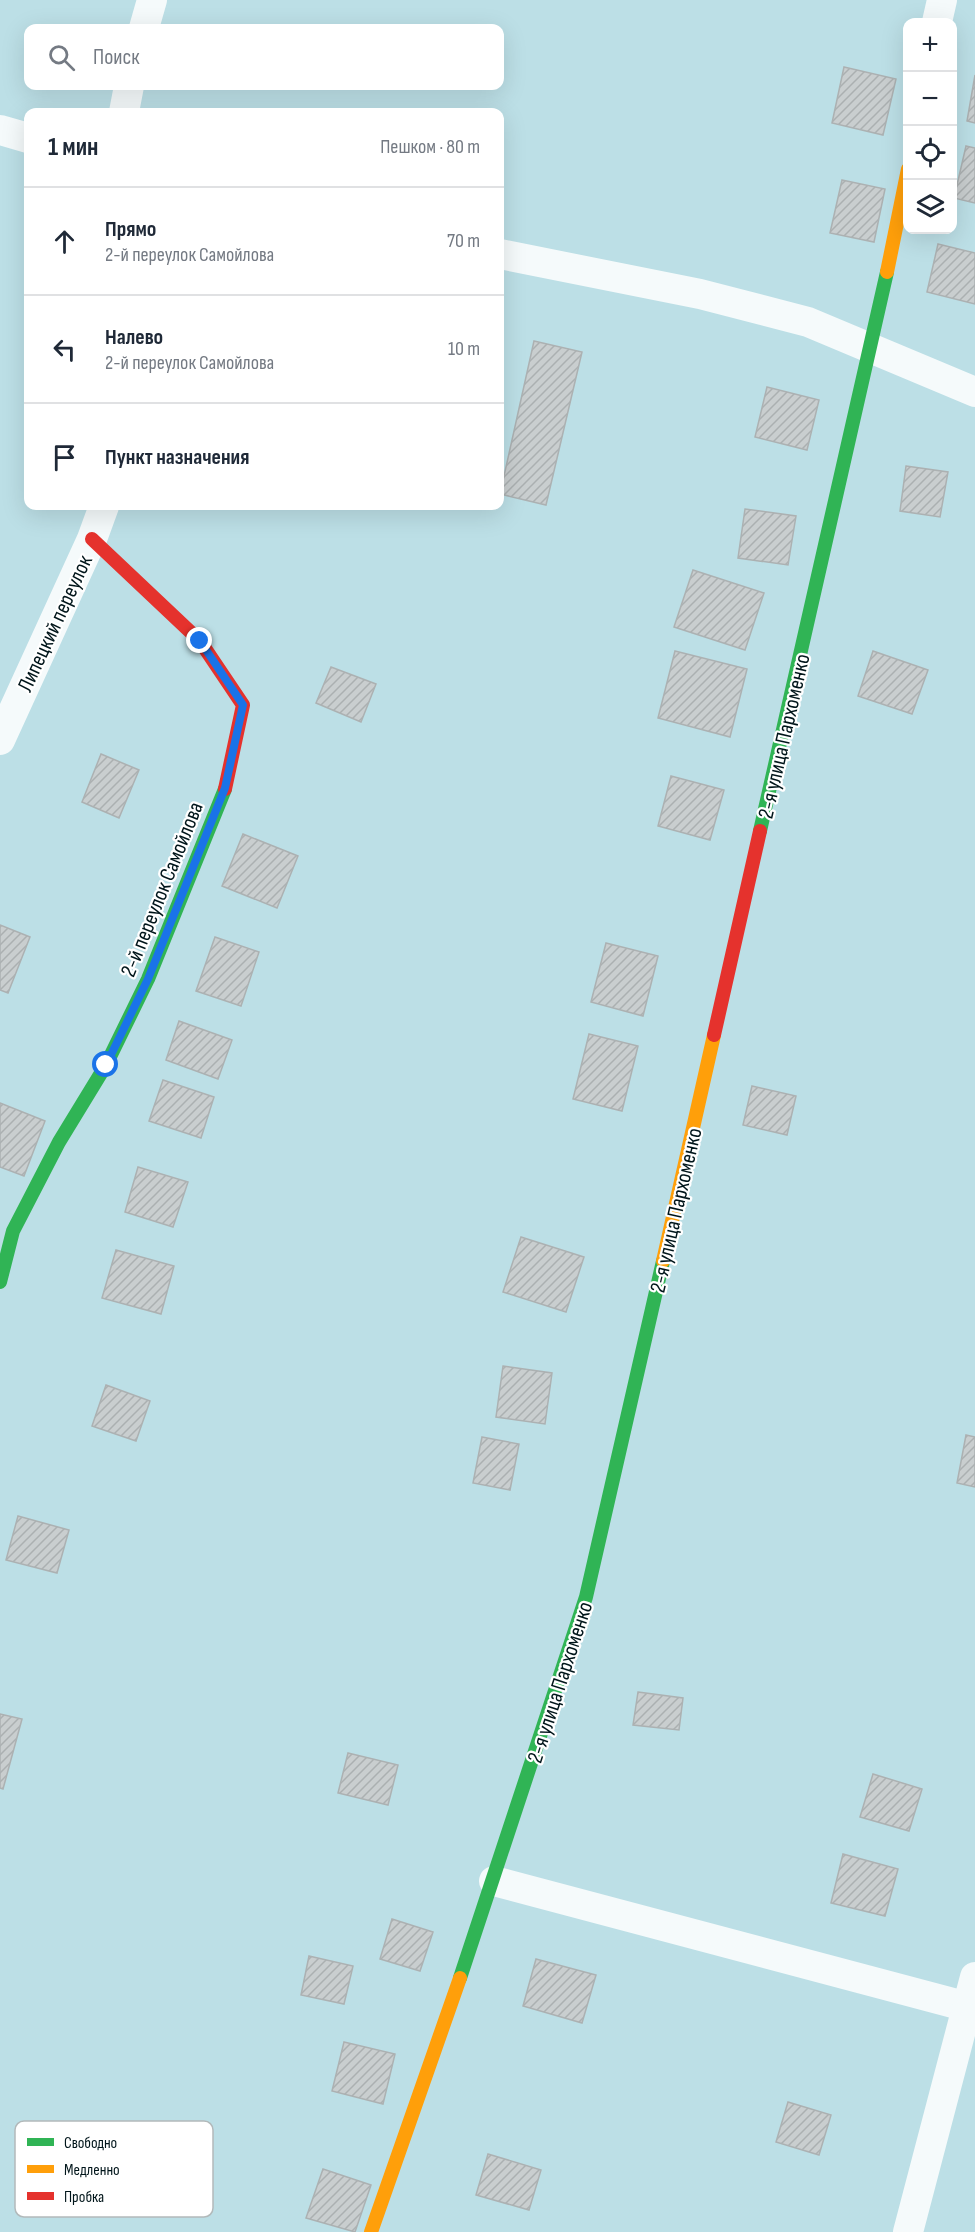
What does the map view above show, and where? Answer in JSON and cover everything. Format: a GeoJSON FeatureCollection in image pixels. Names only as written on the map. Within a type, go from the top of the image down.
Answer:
{"type":"FeatureCollection","features":[{"type":"Feature","properties":{"kind":"street"},"geometry":{"type":"LineString","coordinates":[[145,24],[152,0]]}},
{"type":"Feature","properties":{"kind":"street"},"geometry":{"type":"LineString","coordinates":[[938,18],[942,0]]}},
{"type":"Feature","properties":{"kind":"street"},"geometry":{"type":"LineString","coordinates":[[125,108],[128,90]]}},
{"type":"Feature","properties":{"kind":"street"},"geometry":{"type":"LineString","coordinates":[[0,130],[24,137]]}},
{"type":"Feature","properties":{"kind":"street","name":"2-я улица Пархоменко"},"geometry":{"type":"LineString","coordinates":[[371,2232],[494,1881],[586,1598],[872,346],[906,180]]}},
{"type":"Feature","properties":{"kind":"street"},"geometry":{"type":"LineString","coordinates":[[504,255],[700,294],[808,322],[872,346],[975,392]]}},
{"type":"Feature","properties":{"kind":"street","name":"Липецкий переулок"},"geometry":{"type":"LineString","coordinates":[[0,740],[92,539],[103,510]]}},
{"type":"Feature","properties":{"kind":"street","name":"2-й переулок Самойлова"},"geometry":{"type":"LineString","coordinates":[[0,1282],[13,1231],[59,1142],[106,1065],[148,979],[225,788],[243,705],[200,641],[92,539]]}},
{"type":"Feature","properties":{"kind":"street"},"geometry":{"type":"LineString","coordinates":[[494,1881],[968,2007]]}},
{"type":"Feature","properties":{"kind":"street"},"geometry":{"type":"LineString","coordinates":[[908,2232],[975,1977]]}},
{"type":"Feature","properties":{"kind":"building"},"geometry":{"type":"Polygon","coordinates":[[[844,67],[896,79],[883,135],[832,123],[844,67]]]}},
{"type":"Feature","properties":{"kind":"building"},"geometry":{"type":"Polygon","coordinates":[[[975,75],[975,123],[967,121],[975,75]]]}},
{"type":"Feature","properties":{"kind":"building"},"geometry":{"type":"Polygon","coordinates":[[[966,146],[975,148],[975,203],[957,199],[957,185],[966,146]]]}},
{"type":"Feature","properties":{"kind":"building"},"geometry":{"type":"Polygon","coordinates":[[[842,180],[885,189],[874,242],[830,233],[842,180]]]}},
{"type":"Feature","properties":{"kind":"building"},"geometry":{"type":"Polygon","coordinates":[[[938,244],[975,253],[975,304],[927,292],[938,244]]]}},
{"type":"Feature","properties":{"kind":"building"},"geometry":{"type":"Polygon","coordinates":[[[534,341],[582,352],[546,505],[504,495],[504,476],[534,341]]]}},
{"type":"Feature","properties":{"kind":"building"},"geometry":{"type":"Polygon","coordinates":[[[767,387],[819,400],[807,450],[755,437],[767,387]]]}},
{"type":"Feature","properties":{"kind":"building"},"geometry":{"type":"Polygon","coordinates":[[[906,466],[948,472],[940,517],[900,511],[906,466]]]}},
{"type":"Feature","properties":{"kind":"building"},"geometry":{"type":"Polygon","coordinates":[[[745,509],[796,516],[788,565],[738,558],[745,509]]]}},
{"type":"Feature","properties":{"kind":"building"},"geometry":{"type":"Polygon","coordinates":[[[693,570],[764,593],[745,650],[674,627],[693,570]]]}},
{"type":"Feature","properties":{"kind":"building"},"geometry":{"type":"Polygon","coordinates":[[[675,651],[747,669],[730,737],[658,718],[675,651]]]}},
{"type":"Feature","properties":{"kind":"building"},"geometry":{"type":"Polygon","coordinates":[[[873,651],[928,670],[912,714],[858,696],[873,651]]]}},
{"type":"Feature","properties":{"kind":"building"},"geometry":{"type":"Polygon","coordinates":[[[331,667],[376,684],[361,722],[316,703],[331,667]]]}},
{"type":"Feature","properties":{"kind":"building"},"geometry":{"type":"Polygon","coordinates":[[[101,754],[139,770],[119,818],[82,802],[101,754]]]}},
{"type":"Feature","properties":{"kind":"building"},"geometry":{"type":"Polygon","coordinates":[[[671,776],[724,790],[710,840],[658,826],[671,776]]]}},
{"type":"Feature","properties":{"kind":"building"},"geometry":{"type":"Polygon","coordinates":[[[243,834],[298,856],[277,908],[222,886],[243,834]]]}},
{"type":"Feature","properties":{"kind":"building"},"geometry":{"type":"Polygon","coordinates":[[[0,925],[30,937],[8,993],[0,990],[0,925]]]}},
{"type":"Feature","properties":{"kind":"building"},"geometry":{"type":"Polygon","coordinates":[[[215,937],[259,952],[241,1006],[196,991],[215,937]]]}},
{"type":"Feature","properties":{"kind":"building"},"geometry":{"type":"Polygon","coordinates":[[[606,943],[658,956],[643,1016],[591,1002],[606,943]]]}},
{"type":"Feature","properties":{"kind":"building"},"geometry":{"type":"Polygon","coordinates":[[[179,1021],[232,1040],[218,1079],[166,1060],[179,1021]]]}},
{"type":"Feature","properties":{"kind":"building"},"geometry":{"type":"Polygon","coordinates":[[[589,1034],[638,1046],[622,1111],[573,1099],[589,1034]]]}},
{"type":"Feature","properties":{"kind":"building"},"geometry":{"type":"Polygon","coordinates":[[[163,1080],[214,1097],[201,1138],[149,1121],[163,1080]]]}},
{"type":"Feature","properties":{"kind":"building"},"geometry":{"type":"Polygon","coordinates":[[[752,1086],[796,1096],[787,1135],[743,1125],[752,1086]]]}},
{"type":"Feature","properties":{"kind":"building"},"geometry":{"type":"Polygon","coordinates":[[[0,1103],[45,1121],[24,1176],[0,1167],[0,1103]]]}},
{"type":"Feature","properties":{"kind":"building"},"geometry":{"type":"Polygon","coordinates":[[[138,1167],[188,1182],[173,1227],[125,1212],[138,1167]]]}},
{"type":"Feature","properties":{"kind":"building"},"geometry":{"type":"Polygon","coordinates":[[[521,1237],[584,1257],[566,1312],[503,1292],[521,1237]]]}},
{"type":"Feature","properties":{"kind":"building"},"geometry":{"type":"Polygon","coordinates":[[[116,1250],[174,1266],[161,1314],[102,1298],[116,1250]]]}},
{"type":"Feature","properties":{"kind":"building"},"geometry":{"type":"Polygon","coordinates":[[[503,1366],[552,1373],[545,1424],[496,1417],[503,1366]]]}},
{"type":"Feature","properties":{"kind":"building"},"geometry":{"type":"Polygon","coordinates":[[[106,1385],[150,1401],[136,1441],[92,1426],[106,1385]]]}},
{"type":"Feature","properties":{"kind":"building"},"geometry":{"type":"Polygon","coordinates":[[[966,1435],[975,1437],[975,1487],[957,1483],[966,1435]]]}},
{"type":"Feature","properties":{"kind":"building"},"geometry":{"type":"Polygon","coordinates":[[[482,1437],[519,1444],[510,1490],[473,1483],[482,1437]]]}},
{"type":"Feature","properties":{"kind":"building"},"geometry":{"type":"Polygon","coordinates":[[[18,1516],[69,1530],[57,1573],[6,1560],[18,1516]]]}},
{"type":"Feature","properties":{"kind":"building"},"geometry":{"type":"Polygon","coordinates":[[[638,1692],[683,1698],[679,1730],[633,1725],[638,1692]]]}},
{"type":"Feature","properties":{"kind":"building"},"geometry":{"type":"Polygon","coordinates":[[[0,1714],[22,1719],[3,1789],[0,1788],[0,1714]]]}},
{"type":"Feature","properties":{"kind":"building"},"geometry":{"type":"Polygon","coordinates":[[[348,1753],[398,1765],[388,1805],[338,1793],[348,1753]]]}},
{"type":"Feature","properties":{"kind":"building"},"geometry":{"type":"Polygon","coordinates":[[[873,1774],[922,1789],[909,1831],[860,1817],[873,1774]]]}},
{"type":"Feature","properties":{"kind":"building"},"geometry":{"type":"Polygon","coordinates":[[[843,1854],[898,1869],[885,1916],[831,1903],[843,1854]]]}},
{"type":"Feature","properties":{"kind":"building"},"geometry":{"type":"Polygon","coordinates":[[[392,1919],[433,1932],[420,1971],[380,1959],[392,1919]]]}},
{"type":"Feature","properties":{"kind":"building"},"geometry":{"type":"Polygon","coordinates":[[[309,1956],[353,1966],[344,2004],[301,1995],[309,1956]]]}},
{"type":"Feature","properties":{"kind":"building"},"geometry":{"type":"Polygon","coordinates":[[[536,1959],[596,1975],[582,2023],[523,2006],[536,1959]]]}},
{"type":"Feature","properties":{"kind":"building"},"geometry":{"type":"Polygon","coordinates":[[[344,2042],[395,2054],[383,2104],[332,2091],[344,2042]]]}},
{"type":"Feature","properties":{"kind":"building"},"geometry":{"type":"Polygon","coordinates":[[[788,2102],[831,2115],[819,2155],[776,2142],[788,2102]]]}},
{"type":"Feature","properties":{"kind":"building"},"geometry":{"type":"Polygon","coordinates":[[[488,2154],[541,2170],[529,2210],[476,2195],[488,2154]]]}},
{"type":"Feature","properties":{"kind":"building"},"geometry":{"type":"Polygon","coordinates":[[[323,2169],[371,2185],[355,2232],[306,2218],[323,2169]]]}},
{"type":"Feature","properties":{"kind":"traffic: fast"},"geometry":{"type":"LineString","coordinates":[[760,831],[887,272]]}},
{"type":"Feature","properties":{"kind":"traffic: fast"},"geometry":{"type":"LineString","coordinates":[[0,1282],[13,1231],[59,1142],[106,1065],[148,979],[225,789]]}},
{"type":"Feature","properties":{"kind":"traffic: fast"},"geometry":{"type":"LineString","coordinates":[[460,1978],[586,1597],[663,1261]]}},
{"type":"Feature","properties":{"kind":"traffic: slow"},"geometry":{"type":"LineString","coordinates":[[887,272],[906,180]]}},
{"type":"Feature","properties":{"kind":"traffic: slow"},"geometry":{"type":"LineString","coordinates":[[663,1261],[714,1035]]}},
{"type":"Feature","properties":{"kind":"traffic: slow"},"geometry":{"type":"LineString","coordinates":[[371,2232],[460,1978]]}},
{"type":"Feature","properties":{"kind":"traffic: jam"},"geometry":{"type":"LineString","coordinates":[[92,539],[200,641],[243,705],[225,789]]}},
{"type":"Feature","properties":{"kind":"traffic: jam"},"geometry":{"type":"LineString","coordinates":[[714,1035],[760,831]]}},
{"type":"Feature","properties":{"kind":"route"},"geometry":{"type":"LineString","coordinates":[[106,1065],[148,979],[225,788],[243,705],[200,641]]}}]}
